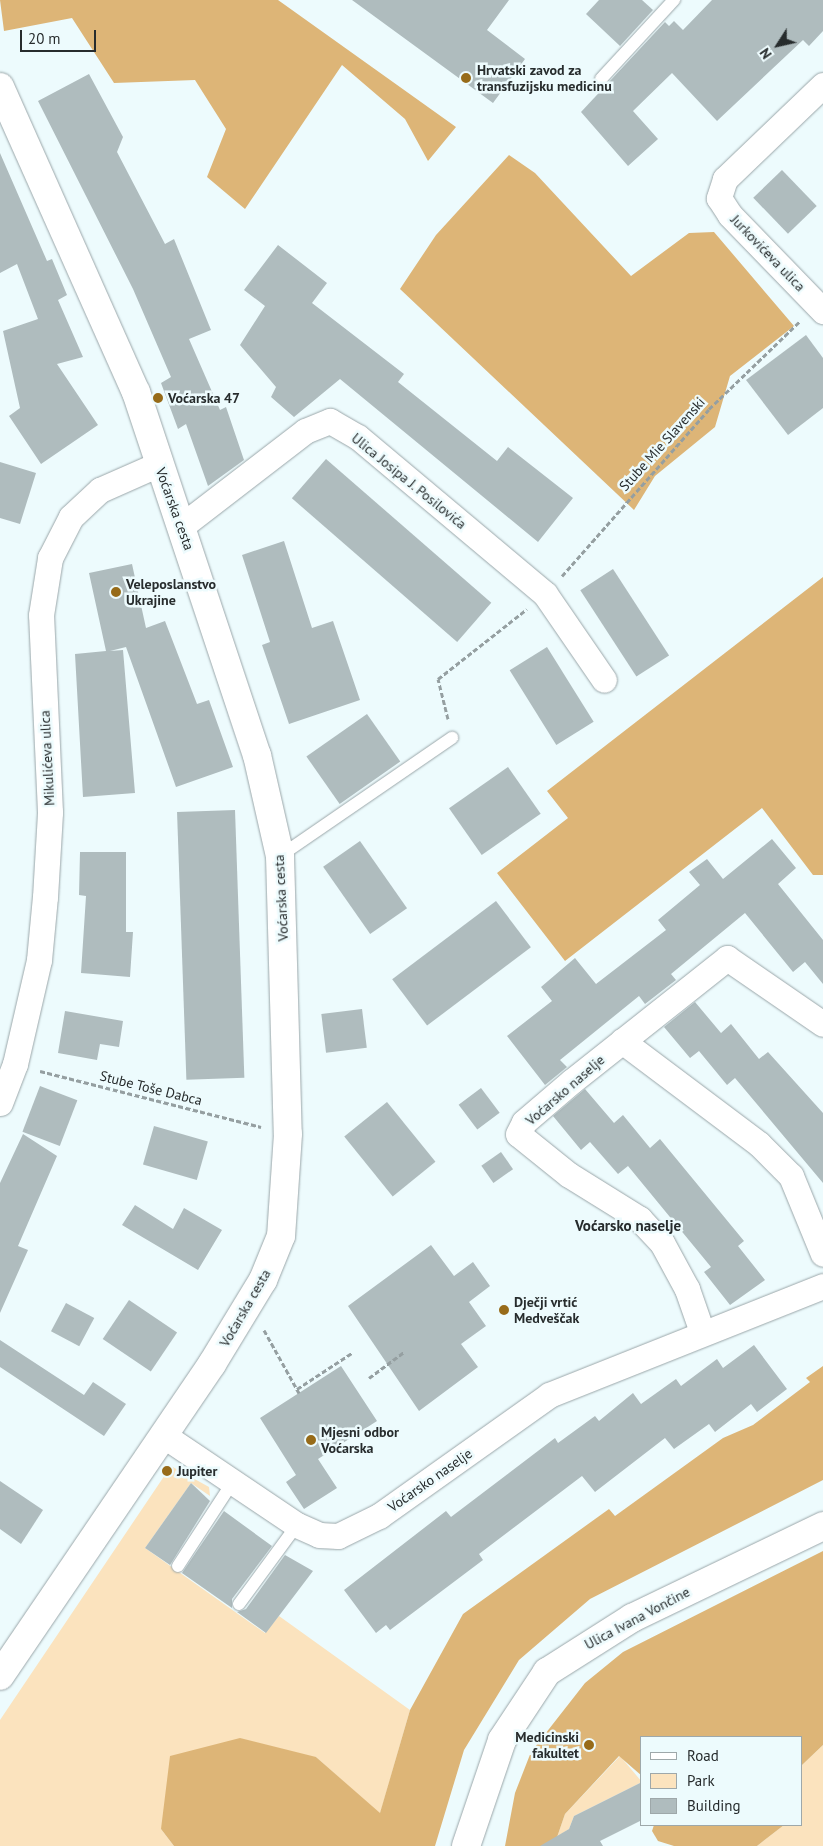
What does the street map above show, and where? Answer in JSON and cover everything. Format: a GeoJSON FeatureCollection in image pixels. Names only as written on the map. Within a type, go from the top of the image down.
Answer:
{"type":"FeatureCollection","features":[{"type":"Feature","properties":{"kind":"street","name":"Jurkovićeva ulica"},"geometry":{"type":"LineString","coordinates":[[813,314],[730,215],[719,198],[725,180],[823,85]]}},
{"type":"Feature","properties":{"kind":"street","name":"Voćarska cesta"},"geometry":{"type":"LineString","coordinates":[[0,88],[136,392],[159,464],[183,525],[257,755],[280,856],[288,1134],[281,1236],[244,1315],[0,1676]]}},
{"type":"Feature","properties":{"kind":"street","name":"Ulica Josipa J. Posilovića"},"geometry":{"type":"LineString","coordinates":[[183,525],[305,430],[330,421],[358,436],[545,594],[604,680]]}},
{"type":"Feature","properties":{"kind":"street","name":"Mikulićeva ulica"},"geometry":{"type":"LineString","coordinates":[[0,1103],[15,1064],[39,960],[45,897],[50,812],[41,614],[50,558],[71,517],[100,490],[159,464]]}},
{"type":"Feature","properties":{"kind":"street","name":"Voćarsko naselje"},"geometry":{"type":"LineString","coordinates":[[702,1332],[666,1251],[640,1218],[569,1175],[518,1134],[524,1122],[727,958],[823,1024]]}},
{"type":"Feature","properties":{"kind":"street"},"geometry":{"type":"LineString","coordinates":[[622,1041],[759,1144],[791,1176],[823,1254]]}},
{"type":"Feature","properties":{"kind":"street","name":"Voćarsko naselje"},"geometry":{"type":"LineString","coordinates":[[163,1435],[234,1480],[297,1525],[319,1535],[338,1536],[379,1516],[549,1395],[702,1332],[823,1286]]}},
{"type":"Feature","properties":{"kind":"street","name":"Ulica Ivana Vončine"},"geometry":{"type":"LineString","coordinates":[[466,1846],[502,1740],[547,1672],[588,1642],[632,1618],[823,1526]]}},
{"type":"Feature","properties":{"kind":"lane"},"geometry":{"type":"LineString","coordinates":[[601,79],[674,0]]}},
{"type":"Feature","properties":{"kind":"lane"},"geometry":{"type":"LineString","coordinates":[[280,856],[452,738]]}},
{"type":"Feature","properties":{"kind":"lane"},"geometry":{"type":"LineString","coordinates":[[178,1566],[234,1480]]}},
{"type":"Feature","properties":{"kind":"lane"},"geometry":{"type":"LineString","coordinates":[[239,1604],[297,1525]]}},
{"type":"Feature","properties":{"kind":"path","name":"Stube Mie Slavenski"},"geometry":{"type":"LineString","coordinates":[[452,738],[438,679],[545,594],[709,409],[813,314]]}},
{"type":"Feature","properties":{"kind":"path","name":"Stube Toše Dabca"},"geometry":{"type":"LineString","coordinates":[[32,1069],[264,1128]]}},
{"type":"Feature","properties":{"kind":"path"},"geometry":{"type":"LineString","coordinates":[[264,1324],[300,1393]]}},
{"type":"Feature","properties":{"kind":"path"},"geometry":{"type":"LineString","coordinates":[[369,1378],[404,1352]]}},
{"type":"Feature","properties":{"kind":"path"},"geometry":{"type":"LineString","coordinates":[[297,1389],[352,1353]]}},
{"type":"Feature","properties":{"kind":"green space"},"geometry":{"type":"Polygon","coordinates":[[[171,1466],[209,1487],[210,1496],[191,1483],[145,1548],[265,1633],[279,1616],[410,1710],[380,1814],[316,1757],[161,1829],[174,1846],[0,1846],[0,1720],[171,1466]]]}},
{"type":"Feature","properties":{"kind":"green space"},"geometry":{"type":"Polygon","coordinates":[[[823,1745],[823,1846],[757,1846],[783,1826],[803,1826],[803,1764],[823,1745]]]}},
{"type":"Feature","properties":{"kind":"green space"},"geometry":{"type":"Polygon","coordinates":[[[620,1756],[640,1780],[640,1783],[574,1816],[569,1829],[558,1836],[561,1843],[554,1846],[565,1814],[620,1756]]]}},
{"type":"Feature","properties":{"kind":"shaded area"},"geometry":{"type":"Polygon","coordinates":[[[0,0],[278,0],[456,127],[428,161],[405,119],[342,65],[245,209],[207,177],[226,129],[195,80],[114,83],[72,18],[4,31],[0,0]]]}},
{"type":"Feature","properties":{"kind":"shaded area"},"geometry":{"type":"Polygon","coordinates":[[[509,155],[535,173],[631,276],[689,233],[714,232],[794,326],[730,376],[715,427],[655,476],[634,510],[400,289],[436,235],[509,155]]]}},
{"type":"Feature","properties":{"kind":"shaded area"},"geometry":{"type":"Polygon","coordinates":[[[823,577],[823,875],[813,875],[762,808],[565,961],[497,873],[568,818],[547,791],[823,577]]]}},
{"type":"Feature","properties":{"kind":"shaded area"},"geometry":{"type":"Polygon","coordinates":[[[823,1366],[823,1480],[590,1599],[519,1660],[464,1750],[435,1846],[174,1846],[161,1829],[170,1756],[240,1738],[316,1757],[380,1813],[410,1710],[463,1614],[609,1509],[615,1516],[723,1438],[753,1425],[810,1382],[806,1378],[823,1366]]]}},
{"type":"Feature","properties":{"kind":"shaded area"},"geometry":{"type":"Polygon","coordinates":[[[823,1551],[823,1745],[803,1764],[803,1736],[640,1736],[640,1774],[619,1756],[565,1814],[554,1846],[505,1846],[515,1793],[531,1752],[585,1683],[623,1652],[823,1551]]]}},
{"type":"Feature","properties":{"kind":"shaded area"},"geometry":{"type":"Polygon","coordinates":[[[654,1826],[783,1826],[757,1846],[674,1846],[658,1841],[652,1831],[654,1826]]]}},
{"type":"Feature","properties":{"kind":"building"},"geometry":{"type":"Polygon","coordinates":[[[352,0],[509,0],[487,30],[525,59],[493,103],[352,0]]]}},
{"type":"Feature","properties":{"kind":"building"},"geometry":{"type":"Polygon","coordinates":[[[599,0],[642,0],[653,10],[620,46],[586,14],[599,0]]]}},
{"type":"Feature","properties":{"kind":"building"},"geometry":{"type":"Polygon","coordinates":[[[712,0],[823,0],[823,31],[809,46],[803,40],[717,121],[672,73],[633,111],[658,139],[628,166],[581,112],[665,22],[669,26],[674,21],[683,30],[712,0]]]}},
{"type":"Feature","properties":{"kind":"building"},"geometry":{"type":"Polygon","coordinates":[[[89,74],[123,137],[117,152],[165,244],[174,239],[211,330],[189,339],[220,410],[226,407],[244,460],[208,486],[186,424],[178,429],[161,383],[171,377],[133,289],[38,101],[89,74]]]}},
{"type":"Feature","properties":{"kind":"building"},"geometry":{"type":"Polygon","coordinates":[[[0,153],[47,261],[52,259],[67,295],[58,300],[83,357],[57,364],[98,425],[41,464],[9,416],[20,408],[3,331],[38,319],[17,264],[0,273],[0,153]]]}},
{"type":"Feature","properties":{"kind":"building"},"geometry":{"type":"Polygon","coordinates":[[[782,170],[817,206],[788,234],[753,198],[782,170]]]}},
{"type":"Feature","properties":{"kind":"building"},"geometry":{"type":"Polygon","coordinates":[[[278,245],[327,283],[312,303],[404,374],[398,382],[497,461],[508,447],[573,498],[538,542],[340,379],[294,417],[271,397],[276,387],[240,345],[265,306],[244,290],[278,245]]]}},
{"type":"Feature","properties":{"kind":"building"},"geometry":{"type":"Polygon","coordinates":[[[806,335],[823,358],[823,408],[788,435],[746,380],[806,335]]]}},
{"type":"Feature","properties":{"kind":"building"},"geometry":{"type":"Polygon","coordinates":[[[326,459],[491,603],[457,642],[292,498],[326,459]]]}},
{"type":"Feature","properties":{"kind":"building"},"geometry":{"type":"Polygon","coordinates":[[[0,462],[36,473],[20,524],[0,518],[0,462]]]}},
{"type":"Feature","properties":{"kind":"building"},"geometry":{"type":"Polygon","coordinates":[[[284,541],[312,628],[333,621],[360,700],[289,724],[262,645],[270,642],[242,555],[284,541]]]}},
{"type":"Feature","properties":{"kind":"building"},"geometry":{"type":"Polygon","coordinates":[[[132,564],[146,628],[165,621],[197,704],[209,700],[233,767],[176,787],[126,647],[110,651],[123,650],[135,793],[83,797],[75,654],[106,651],[89,573],[132,564]]]}},
{"type":"Feature","properties":{"kind":"building"},"geometry":{"type":"Polygon","coordinates":[[[613,569],[669,655],[636,677],[580,590],[613,569]]]}},
{"type":"Feature","properties":{"kind":"building"},"geometry":{"type":"Polygon","coordinates":[[[547,647],[594,722],[556,745],[510,670],[547,647]]]}},
{"type":"Feature","properties":{"kind":"building"},"geometry":{"type":"Polygon","coordinates":[[[367,714],[400,762],[340,804],[306,756],[367,714]]]}},
{"type":"Feature","properties":{"kind":"building"},"geometry":{"type":"Polygon","coordinates":[[[508,767],[541,814],[482,855],[449,808],[508,767]]]}},
{"type":"Feature","properties":{"kind":"building"},"geometry":{"type":"Polygon","coordinates":[[[235,810],[244,1078],[186,1080],[177,812],[235,810]]]}},
{"type":"Feature","properties":{"kind":"building"},"geometry":{"type":"Polygon","coordinates":[[[772,839],[796,868],[778,884],[823,940],[823,984],[805,962],[793,972],[745,913],[671,974],[676,980],[645,1004],[639,996],[560,1060],[567,1067],[545,1085],[507,1036],[552,1001],[541,987],[575,958],[596,984],[666,930],[658,920],[700,885],[689,872],[707,859],[723,879],[772,839]]]}},
{"type":"Feature","properties":{"kind":"building"},"geometry":{"type":"Polygon","coordinates":[[[360,841],[407,908],[370,934],[323,867],[360,841]]]}},
{"type":"Feature","properties":{"kind":"building"},"geometry":{"type":"Polygon","coordinates":[[[80,852],[126,852],[126,932],[133,932],[130,977],[81,973],[86,896],[79,895],[80,852]]]}},
{"type":"Feature","properties":{"kind":"building"},"geometry":{"type":"Polygon","coordinates":[[[496,901],[531,947],[427,1026],[392,979],[496,901]]]}},
{"type":"Feature","properties":{"kind":"building"},"geometry":{"type":"Polygon","coordinates":[[[695,1002],[721,1033],[731,1024],[759,1059],[768,1052],[823,1113],[823,1183],[735,1078],[727,1085],[699,1051],[690,1058],[664,1027],[695,1002]]]}},
{"type":"Feature","properties":{"kind":"building"},"geometry":{"type":"Polygon","coordinates":[[[362,1009],[367,1048],[326,1053],[321,1014],[362,1009]]]}},
{"type":"Feature","properties":{"kind":"building"},"geometry":{"type":"Polygon","coordinates":[[[65,1011],[123,1021],[119,1047],[100,1044],[97,1060],[58,1053],[65,1011]]]}},
{"type":"Feature","properties":{"kind":"building"},"geometry":{"type":"Polygon","coordinates":[[[40,1086],[77,1100],[60,1146],[22,1132],[40,1086]]]}},
{"type":"Feature","properties":{"kind":"building"},"geometry":{"type":"Polygon","coordinates":[[[481,1088],[500,1113],[477,1130],[459,1105],[481,1088]]]}},
{"type":"Feature","properties":{"kind":"building"},"geometry":{"type":"Polygon","coordinates":[[[585,1089],[614,1123],[623,1115],[650,1148],[660,1139],[744,1241],[738,1246],[765,1280],[730,1305],[704,1272],[711,1267],[628,1166],[618,1174],[590,1142],[581,1150],[553,1116],[585,1089]]]}},
{"type":"Feature","properties":{"kind":"building"},"geometry":{"type":"Polygon","coordinates":[[[387,1102],[435,1162],[393,1196],[344,1137],[387,1102]]]}},
{"type":"Feature","properties":{"kind":"building"},"geometry":{"type":"Polygon","coordinates":[[[154,1126],[208,1141],[197,1180],[143,1164],[154,1126]]]}},
{"type":"Feature","properties":{"kind":"building"},"geometry":{"type":"Polygon","coordinates":[[[23,1134],[57,1156],[18,1246],[28,1250],[0,1313],[0,1183],[23,1134]]]}},
{"type":"Feature","properties":{"kind":"building"},"geometry":{"type":"Polygon","coordinates":[[[501,1152],[513,1169],[493,1183],[481,1166],[501,1152]]]}},
{"type":"Feature","properties":{"kind":"building"},"geometry":{"type":"Polygon","coordinates":[[[135,1205],[173,1229],[184,1208],[222,1230],[198,1270],[122,1225],[135,1205]]]}},
{"type":"Feature","properties":{"kind":"building"},"geometry":{"type":"Polygon","coordinates":[[[431,1245],[454,1276],[473,1262],[490,1286],[469,1302],[486,1326],[461,1344],[478,1367],[419,1411],[348,1306],[431,1245]]]}},
{"type":"Feature","properties":{"kind":"building"},"geometry":{"type":"Polygon","coordinates":[[[129,1300],[177,1332],[151,1371],[103,1339],[129,1300]]]}},
{"type":"Feature","properties":{"kind":"building"},"geometry":{"type":"Polygon","coordinates":[[[66,1303],[94,1318],[79,1346],[51,1331],[66,1303]]]}},
{"type":"Feature","properties":{"kind":"building"},"geometry":{"type":"Polygon","coordinates":[[[0,1340],[84,1395],[93,1382],[126,1404],[104,1436],[0,1367],[0,1340]]]}},
{"type":"Feature","properties":{"kind":"building"},"geometry":{"type":"Polygon","coordinates":[[[754,1345],[787,1389],[757,1412],[751,1404],[715,1432],[709,1424],[674,1449],[665,1438],[595,1492],[582,1476],[479,1554],[483,1560],[390,1630],[386,1625],[376,1633],[344,1590],[446,1511],[451,1517],[555,1438],[558,1443],[595,1416],[599,1421],[633,1393],[641,1404],[676,1379],[681,1386],[717,1359],[723,1368],[754,1345]]]}},
{"type":"Feature","properties":{"kind":"building","name":"Mjesni odbor Voćarska"},"geometry":{"type":"Polygon","coordinates":[[[341,1366],[377,1421],[318,1459],[337,1488],[304,1509],[286,1482],[296,1475],[260,1418],[341,1366]]]}},
{"type":"Feature","properties":{"kind":"building"},"geometry":{"type":"Polygon","coordinates":[[[0,1481],[43,1510],[21,1544],[0,1529],[0,1481]]]}},
{"type":"Feature","properties":{"kind":"building"},"geometry":{"type":"Polygon","coordinates":[[[191,1483],[210,1501],[170,1565],[145,1548],[191,1483]]]}},
{"type":"Feature","properties":{"kind":"building"},"geometry":{"type":"Polygon","coordinates":[[[224,1511],[272,1546],[232,1599],[232,1608],[182,1573],[224,1511]]]}},
{"type":"Feature","properties":{"kind":"building"},"geometry":{"type":"Polygon","coordinates":[[[285,1555],[313,1571],[266,1633],[237,1612],[246,1609],[285,1555]]]}},
{"type":"Feature","properties":{"kind":"building"},"geometry":{"type":"Polygon","coordinates":[[[640,1783],[640,1821],[600,1841],[603,1846],[540,1846],[569,1829],[574,1816],[640,1783]]]}},
{"type":"Feature","properties":{"kind":"place","name":"Hrvatski zavod za transfuzijsku medicinu"},"geometry":{"type":"Point","coordinates":[466,78]}},
{"type":"Feature","properties":{"kind":"place","name":"Voćarska 47"},"geometry":{"type":"Point","coordinates":[158,398]}},
{"type":"Feature","properties":{"kind":"place","name":"Veleposlanstvo Ukrajine"},"geometry":{"type":"Point","coordinates":[116,592]}},
{"type":"Feature","properties":{"kind":"place","name":"Dječji vrtić Medveščak"},"geometry":{"type":"Point","coordinates":[504,1310]}},
{"type":"Feature","properties":{"kind":"place","name":"Mjesni odbor Voćarska"},"geometry":{"type":"Point","coordinates":[311,1440]}},
{"type":"Feature","properties":{"kind":"place","name":"Jupiter"},"geometry":{"type":"Point","coordinates":[167,1471]}},
{"type":"Feature","properties":{"kind":"place","name":"Medicinski fakultet"},"geometry":{"type":"Point","coordinates":[589,1745]}},
{"type":"Feature","properties":{"kind":"district","name":"Voćarsko naselje"},"geometry":{"type":"Point","coordinates":[628,1226]}}]}
